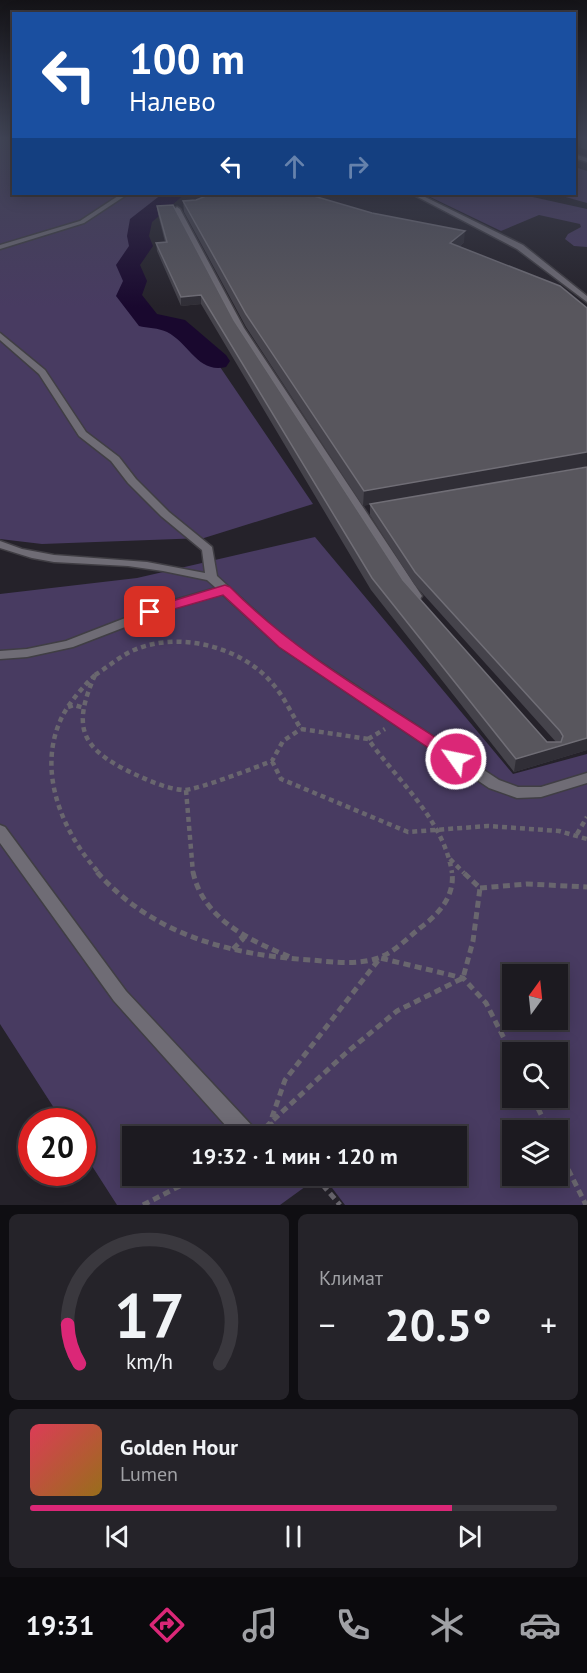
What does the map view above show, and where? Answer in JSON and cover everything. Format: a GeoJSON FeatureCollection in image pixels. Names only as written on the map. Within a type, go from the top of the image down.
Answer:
{"type":"FeatureCollection","features":[{"type":"Feature","properties":{"kind":"lane"},"geometry":{"type":"LineString","coordinates":[[0,247],[82,222],[123,195]]}},
{"type":"Feature","properties":{"kind":"lane"},"geometry":{"type":"LineString","coordinates":[[417,195],[520,247],[587,300]]}},
{"type":"Feature","properties":{"kind":"lane"},"geometry":{"type":"LineString","coordinates":[[177,209],[240,328],[367,510],[408,587],[424,605]]}},
{"type":"Feature","properties":{"kind":"lane"},"geometry":{"type":"LineString","coordinates":[[0,336],[42,372],[82,434],[116,459],[132,482],[165,514],[208,549],[211,578]]}},
{"type":"Feature","properties":{"kind":"lane"},"geometry":{"type":"LineString","coordinates":[[0,544],[20,554],[55,560],[146,565],[211,578],[284,644],[494,784],[517,793],[541,792],[587,778]]}},
{"type":"Feature","properties":{"kind":"lane"},"geometry":{"type":"LineString","coordinates":[[0,655],[27,653],[69,644],[168,606],[225,590]]}},
{"type":"Feature","properties":{"kind":"lane"},"geometry":{"type":"LineString","coordinates":[[0,831],[120,996],[248,1126]]}},
{"type":"Feature","properties":{"kind":"path"},"geometry":{"type":"LineString","coordinates":[[301,729],[276,687],[264,674],[222,649],[182,642],[157,644],[136,650],[95,675],[67,707],[57,730],[54,786],[64,822],[81,855],[102,880],[161,924],[197,941],[253,956],[331,962],[380,958],[463,978],[473,984],[492,1013],[506,1042]]}},
{"type":"Feature","properties":{"kind":"path"},"geometry":{"type":"LineString","coordinates":[[95,675],[85,698],[81,722],[86,738],[94,751],[154,783],[186,790],[272,761],[283,741],[301,729],[368,739],[439,830],[450,858],[453,882],[447,900],[435,918],[380,958],[285,1080],[270,1123]]}},
{"type":"Feature","properties":{"kind":"path"},"geometry":{"type":"LineString","coordinates":[[67,707],[74,705],[84,708]]}},
{"type":"Feature","properties":{"kind":"path"},"geometry":{"type":"LineString","coordinates":[[272,761],[281,779],[408,832],[489,826],[577,834],[587,839]]}},
{"type":"Feature","properties":{"kind":"path"},"geometry":{"type":"LineString","coordinates":[[186,790],[189,838],[197,890],[215,914],[238,932],[295,959]]}},
{"type":"Feature","properties":{"kind":"path"},"geometry":{"type":"LineString","coordinates":[[577,834],[587,817]]}},
{"type":"Feature","properties":{"kind":"path"},"geometry":{"type":"LineString","coordinates":[[450,858],[480,888],[527,884],[587,887]]}},
{"type":"Feature","properties":{"kind":"path"},"geometry":{"type":"LineString","coordinates":[[266,1126],[346,1053],[397,1011],[463,978],[473,941],[480,888]]}},
{"type":"Feature","properties":{"kind":"path"},"geometry":{"type":"LineString","coordinates":[[232,950],[243,939],[238,932]]}},
{"type":"Feature","properties":{"kind":"path"},"geometry":{"type":"LineString","coordinates":[[568,1169],[586,1205]]}},
{"type":"Feature","properties":{"kind":"path"},"geometry":{"type":"LineString","coordinates":[[143,1205],[156,1196],[184,1186]]}},
{"type":"Feature","properties":{"kind":"path"},"geometry":{"type":"LineString","coordinates":[[324,1186],[340,1205]]}},
{"type":"Feature","properties":{"kind":"shaded area"},"geometry":{"type":"Polygon","coordinates":[[[0,195],[173,195],[141,219],[138,236],[141,246],[128,265],[135,281],[129,296],[148,320],[176,326],[216,361],[313,504],[204,538],[42,544],[0,539],[0,195]]]}},
{"type":"Feature","properties":{"kind":"shaded area"},"geometry":{"type":"Polygon","coordinates":[[[427,195],[525,195],[587,209],[587,247],[574,246],[565,239],[568,234],[581,227],[580,224],[539,215],[501,231],[427,195]]]}},
{"type":"Feature","properties":{"kind":"shaded area"},"geometry":{"type":"Polygon","coordinates":[[[559,195],[587,195],[587,203],[559,195]]]}},
{"type":"Feature","properties":{"kind":"shaded area"},"geometry":{"type":"Polygon","coordinates":[[[315,537],[513,774],[587,754],[587,1205],[345,1205],[331,1186],[467,1186],[467,1126],[122,1126],[122,1186],[306,1186],[280,1205],[117,1205],[96,1172],[96,1108],[54,1108],[0,1024],[0,594],[137,578],[315,537]]]}},
{"type":"Feature","properties":{"kind":"building"},"geometry":{"type":"Polygon","coordinates":[[[208,195],[311,195],[372,213],[465,231],[450,243],[560,286],[587,308],[587,452],[364,491],[246,314],[183,201],[196,200],[208,195]]]}},
{"type":"Feature","properties":{"kind":"building"},"geometry":{"type":"Polygon","coordinates":[[[173,205],[234,320],[403,580],[547,742],[561,742],[563,736],[415,572],[370,504],[587,467],[587,738],[516,759],[372,578],[201,295],[181,297],[156,243],[167,242],[157,206],[173,205]]]}},
{"type":"Feature","properties":{"kind":"waterway"},"geometry":{"type":"LineString","coordinates":[[173,195],[141,219],[138,236],[141,246],[128,265],[135,281],[129,296],[148,320],[176,326],[216,361]]}},
{"type":"Feature","properties":{"kind":"route"},"geometry":{"type":"LineString","coordinates":[[150,612],[225,590],[284,644],[456,759]]}}]}
